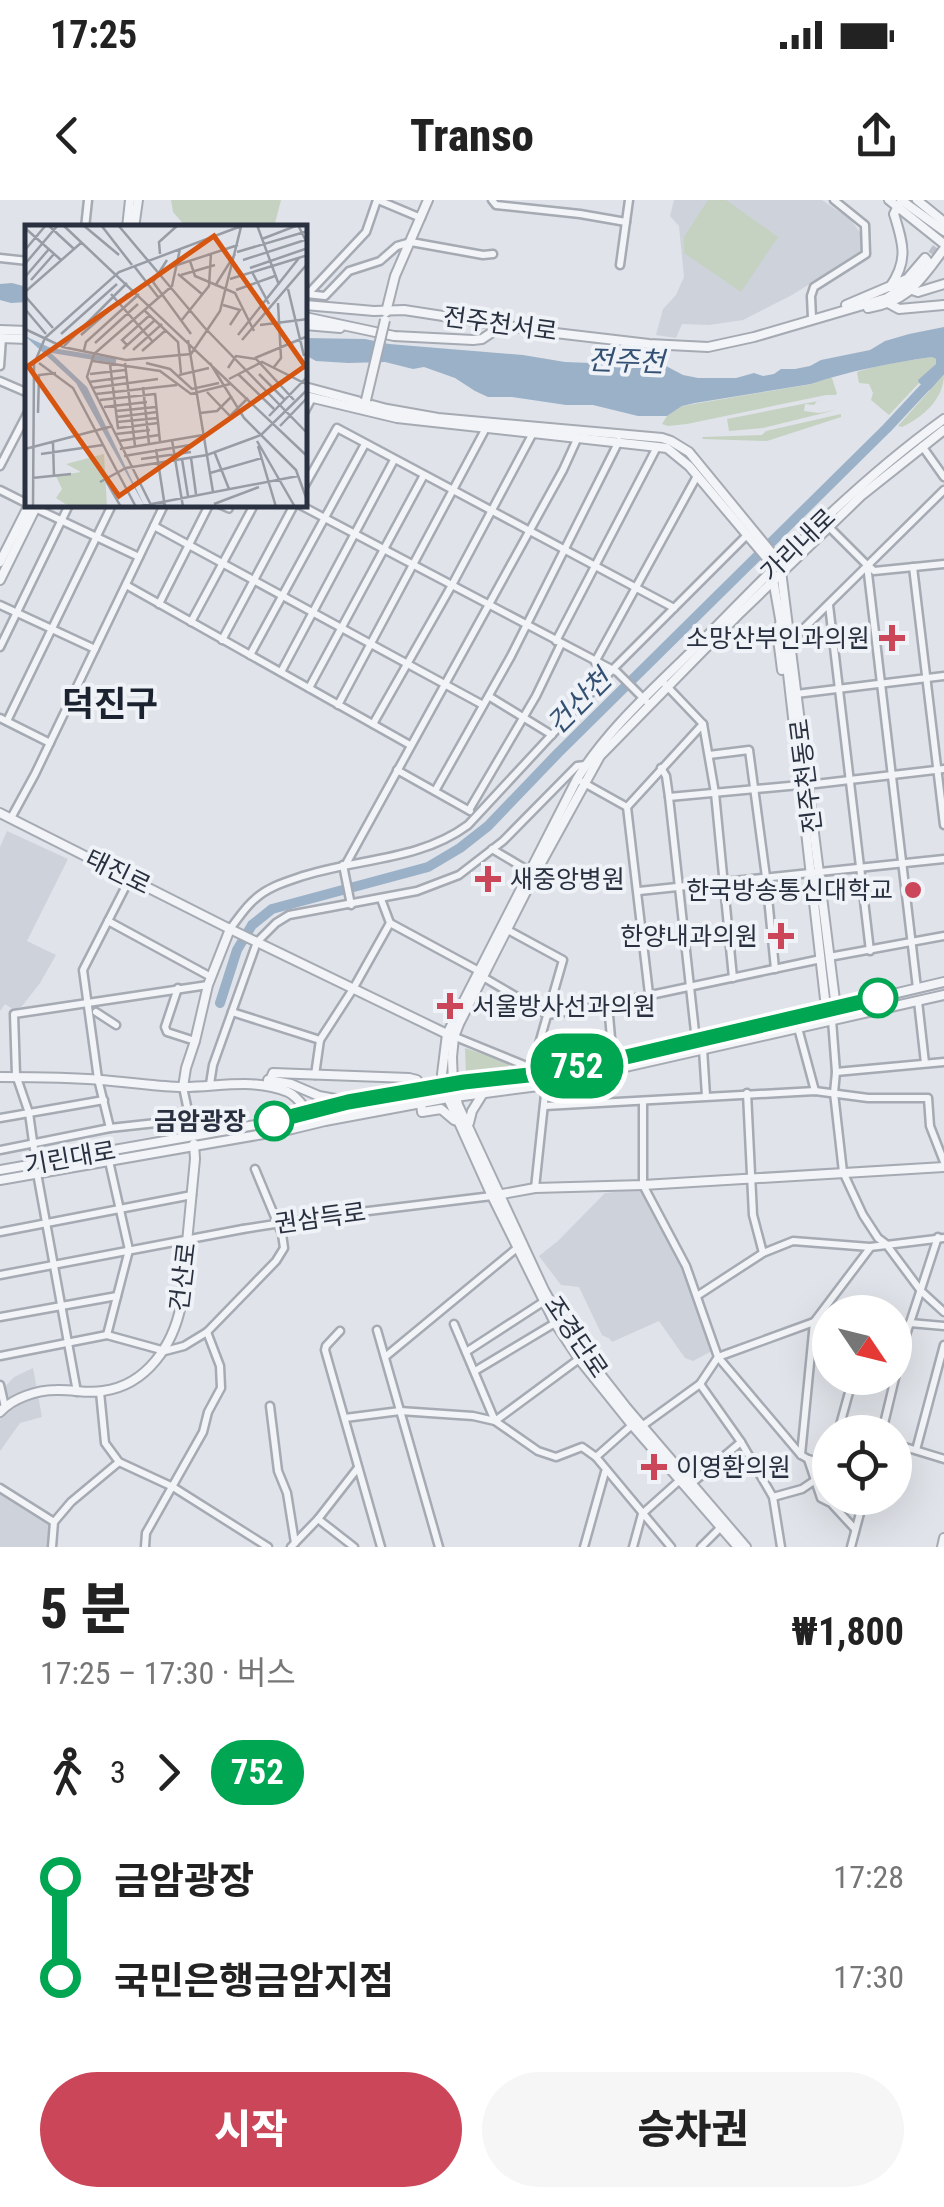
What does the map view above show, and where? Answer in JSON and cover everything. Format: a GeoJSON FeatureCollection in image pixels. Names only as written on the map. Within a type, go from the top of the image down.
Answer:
{"type":"FeatureCollection","features":[{"type":"Feature","properties":{"kind":"street"},"geometry":{"type":"LineString","coordinates":[[85,225],[88,200]]}},
{"type":"Feature","properties":{"kind":"street"},"geometry":{"type":"LineString","coordinates":[[130,225],[134,200]]}},
{"type":"Feature","properties":{"kind":"street"},"geometry":{"type":"LineString","coordinates":[[308,293],[366,232],[378,200],[421,218]]}},
{"type":"Feature","properties":{"kind":"street"},"geometry":{"type":"LineString","coordinates":[[364,405],[395,276],[428,200]]}},
{"type":"Feature","properties":{"kind":"street"},"geometry":{"type":"LineString","coordinates":[[492,200],[496,205],[626,222]]}},
{"type":"Feature","properties":{"kind":"street"},"geometry":{"type":"LineString","coordinates":[[620,265],[629,200]]}},
{"type":"Feature","properties":{"kind":"street"},"geometry":{"type":"LineString","coordinates":[[836,201],[865,225],[866,254],[814,287],[813,318],[888,303],[912,290],[927,267],[943,238],[899,203],[889,200]]}},
{"type":"Feature","properties":{"kind":"street"},"geometry":{"type":"LineString","coordinates":[[917,200],[944,222]]}},
{"type":"Feature","properties":{"kind":"street"},"geometry":{"type":"LineString","coordinates":[[890,287],[903,260],[894,214],[899,203]]}},
{"type":"Feature","properties":{"kind":"street"},"geometry":{"type":"LineString","coordinates":[[308,296],[325,296],[349,271],[380,261],[397,246],[411,242],[493,254]]}},
{"type":"Feature","properties":{"kind":"street"},"geometry":{"type":"LineString","coordinates":[[0,258],[25,261]]}},
{"type":"Feature","properties":{"kind":"street","name":"전주천서로"},"geometry":{"type":"LineString","coordinates":[[308,305],[386,309],[547,332],[708,347],[887,298],[927,267],[926,258],[907,279],[813,318]]}},
{"type":"Feature","properties":{"kind":"street"},"geometry":{"type":"LineString","coordinates":[[912,290],[918,292],[944,284]]}},
{"type":"Feature","properties":{"kind":"street"},"geometry":{"type":"LineString","coordinates":[[888,303],[899,308],[944,305]]}},
{"type":"Feature","properties":{"kind":"street"},"geometry":{"type":"LineString","coordinates":[[308,319],[394,336],[473,340],[491,333],[494,322]]}},
{"type":"Feature","properties":{"kind":"street"},"geometry":{"type":"LineString","coordinates":[[308,325],[337,329],[348,326]]}},
{"type":"Feature","properties":{"kind":"street"},"geometry":{"type":"LineString","coordinates":[[0,366],[1,335]]}},
{"type":"Feature","properties":{"kind":"street"},"geometry":{"type":"LineString","coordinates":[[0,381],[25,393]]}},
{"type":"Feature","properties":{"kind":"street"},"geometry":{"type":"LineString","coordinates":[[308,388],[416,421],[658,446],[676,453],[750,534]]}},
{"type":"Feature","properties":{"kind":"street"},"geometry":{"type":"LineString","coordinates":[[308,397],[438,418],[671,441],[689,452],[776,567]]}},
{"type":"Feature","properties":{"kind":"street"},"geometry":{"type":"LineString","coordinates":[[0,466],[25,418]]}},
{"type":"Feature","properties":{"kind":"street","name":"가리내로"},"geometry":{"type":"LineString","coordinates":[[664,684],[776,567],[870,478],[944,419]]}},
{"type":"Feature","properties":{"kind":"street"},"geometry":{"type":"LineString","coordinates":[[308,481],[337,428],[674,608]]}},
{"type":"Feature","properties":{"kind":"street"},"geometry":{"type":"LineString","coordinates":[[338,705],[486,428]]}},
{"type":"Feature","properties":{"kind":"street","name":"가리내로"},"geometry":{"type":"LineString","coordinates":[[452,1098],[442,1074],[450,1035],[598,746],[757,596],[776,567],[944,430]]}},
{"type":"Feature","properties":{"kind":"street"},"geometry":{"type":"LineString","coordinates":[[373,724],[532,433]]}},
{"type":"Feature","properties":{"kind":"street"},"geometry":{"type":"LineString","coordinates":[[350,903],[344,867],[578,437]]}},
{"type":"Feature","properties":{"kind":"street"},"geometry":{"type":"LineString","coordinates":[[435,791],[490,697],[619,441]]}},
{"type":"Feature","properties":{"kind":"street"},"geometry":{"type":"LineString","coordinates":[[250,655],[365,444]]}},
{"type":"Feature","properties":{"kind":"street"},"geometry":{"type":"LineString","coordinates":[[468,810],[523,717],[594,565],[658,446]]}},
{"type":"Feature","properties":{"kind":"street"},"geometry":{"type":"LineString","coordinates":[[922,446],[944,477]]}},
{"type":"Feature","properties":{"kind":"street"},"geometry":{"type":"LineString","coordinates":[[281,672],[394,460]]}},
{"type":"Feature","properties":{"kind":"street"},"geometry":{"type":"LineString","coordinates":[[309,688],[424,475]]}},
{"type":"Feature","properties":{"kind":"street"},"geometry":{"type":"LineString","coordinates":[[595,662],[696,476]]}},
{"type":"Feature","properties":{"kind":"street"},"geometry":{"type":"LineString","coordinates":[[0,490],[25,502]]}},
{"type":"Feature","properties":{"kind":"street"},"geometry":{"type":"LineString","coordinates":[[791,641],[944,490]]}},
{"type":"Feature","properties":{"kind":"street"},"geometry":{"type":"LineString","coordinates":[[0,562],[31,508]]}},
{"type":"Feature","properties":{"kind":"street"},"geometry":{"type":"LineString","coordinates":[[0,580],[31,508]]}},
{"type":"Feature","properties":{"kind":"street"},"geometry":{"type":"LineString","coordinates":[[36,508],[138,557]]}},
{"type":"Feature","properties":{"kind":"street"},"geometry":{"type":"LineString","coordinates":[[0,647],[68,508]]}},
{"type":"Feature","properties":{"kind":"street"},"geometry":{"type":"LineString","coordinates":[[50,743],[4,720],[19,698],[111,508]]}},
{"type":"Feature","properties":{"kind":"street"},"geometry":{"type":"LineString","coordinates":[[12,818],[163,508]]}},
{"type":"Feature","properties":{"kind":"street"},"geometry":{"type":"LineString","coordinates":[[159,604],[207,508]]}},
{"type":"Feature","properties":{"kind":"street"},"geometry":{"type":"LineString","coordinates":[[225,508],[229,510]]}},
{"type":"Feature","properties":{"kind":"street"},"geometry":{"type":"LineString","coordinates":[[190,622],[252,508]]}},
{"type":"Feature","properties":{"kind":"street"},"geometry":{"type":"LineString","coordinates":[[222,640],[295,508]]}},
{"type":"Feature","properties":{"kind":"street"},"geometry":{"type":"LineString","coordinates":[[303,508],[614,672],[644,700]]}},
{"type":"Feature","properties":{"kind":"street"},"geometry":{"type":"LineString","coordinates":[[154,526],[484,705]]}},
{"type":"Feature","properties":{"kind":"street"},"geometry":{"type":"LineString","coordinates":[[829,527],[874,571],[944,564]]}},
{"type":"Feature","properties":{"kind":"street"},"geometry":{"type":"LineString","coordinates":[[0,1150],[110,1128],[184,1120],[186,1068],[210,981],[233,931],[254,899],[272,887],[425,849],[452,837],[478,815],[674,608],[750,534]]}},
{"type":"Feature","properties":{"kind":"street"},"geometry":{"type":"LineString","coordinates":[[867,564],[916,988]]}},
{"type":"Feature","properties":{"kind":"street","name":"전주천동로"},"geometry":{"type":"LineString","coordinates":[[776,567],[832,1020]]}},
{"type":"Feature","properties":{"kind":"street","name":"전주천동로"},"geometry":{"type":"LineString","coordinates":[[776,567],[791,641],[792,718],[804,785]]}},
{"type":"Feature","properties":{"kind":"street"},"geometry":{"type":"LineString","coordinates":[[913,567],[941,769],[944,825]]}},
{"type":"Feature","properties":{"kind":"street"},"geometry":{"type":"LineString","coordinates":[[126,585],[410,745]]}},
{"type":"Feature","properties":{"kind":"street"},"geometry":{"type":"LineString","coordinates":[[757,596],[779,604]]}},
{"type":"Feature","properties":{"kind":"street"},"geometry":{"type":"LineString","coordinates":[[0,605],[95,649]]}},
{"type":"Feature","properties":{"kind":"street"},"geometry":{"type":"LineString","coordinates":[[828,605],[870,950]]}},
{"type":"Feature","properties":{"kind":"street"},"geometry":{"type":"LineString","coordinates":[[781,620],[777,631],[788,718],[792,718]]}},
{"type":"Feature","properties":{"kind":"street"},"geometry":{"type":"LineString","coordinates":[[793,694],[944,676]]}},
{"type":"Feature","properties":{"kind":"street"},"geometry":{"type":"LineString","coordinates":[[664,684],[703,724],[715,793],[733,978]]}},
{"type":"Feature","properties":{"kind":"street"},"geometry":{"type":"LineString","coordinates":[[490,697],[552,735]]}},
{"type":"Feature","properties":{"kind":"street","name":"가리내로"},"geometry":{"type":"LineString","coordinates":[[580,781],[644,700]]}},
{"type":"Feature","properties":{"kind":"street"},"geometry":{"type":"LineString","coordinates":[[649,994],[627,807],[703,724]]}},
{"type":"Feature","properties":{"kind":"street"},"geometry":{"type":"LineString","coordinates":[[709,754],[749,750],[775,968]]}},
{"type":"Feature","properties":{"kind":"street"},"geometry":{"type":"LineString","coordinates":[[210,1084],[255,941],[289,915],[381,900],[446,882],[492,850],[576,766],[585,765]]}},
{"type":"Feature","properties":{"kind":"street"},"geometry":{"type":"LineString","coordinates":[[661,768],[669,798],[696,1041]]}},
{"type":"Feature","properties":{"kind":"street"},"geometry":{"type":"LineString","coordinates":[[669,798],[941,769]]}},
{"type":"Feature","properties":{"kind":"street"},"geometry":{"type":"LineString","coordinates":[[397,770],[478,815]]}},
{"type":"Feature","properties":{"kind":"street"},"geometry":{"type":"LineString","coordinates":[[580,781],[627,807]]}},
{"type":"Feature","properties":{"kind":"street","name":"태진로"},"geometry":{"type":"LineString","coordinates":[[0,813],[255,941]]}},
{"type":"Feature","properties":{"kind":"street"},"geometry":{"type":"LineString","coordinates":[[492,850],[532,873]]}},
{"type":"Feature","properties":{"kind":"street"},"geometry":{"type":"LineString","coordinates":[[639,892],[944,860]]}},
{"type":"Feature","properties":{"kind":"street"},"geometry":{"type":"LineString","coordinates":[[110,1128],[98,1080],[93,1016],[83,970],[131,877]]}},
{"type":"Feature","properties":{"kind":"street"},"geometry":{"type":"LineString","coordinates":[[381,900],[390,924],[548,1014],[944,936]]}},
{"type":"Feature","properties":{"kind":"street"},"geometry":{"type":"LineString","coordinates":[[108,921],[210,981]]}},
{"type":"Feature","properties":{"kind":"street"},"geometry":{"type":"LineString","coordinates":[[315,1075],[320,1040],[390,924]]}},
{"type":"Feature","properties":{"kind":"street"},"geometry":{"type":"LineString","coordinates":[[255,941],[352,990],[535,1071],[563,960],[504,928]]}},
{"type":"Feature","properties":{"kind":"street"},"geometry":{"type":"LineString","coordinates":[[78,1392],[28,1113],[16,1075],[14,1014],[210,981]]}},
{"type":"Feature","properties":{"kind":"street","name":"기린대로"},"geometry":{"type":"LineString","coordinates":[[0,1170],[109,1160],[348,1102],[612,1060],[944,982]]}},
{"type":"Feature","properties":{"kind":"street"},"geometry":{"type":"LineString","coordinates":[[178,988],[165,1027],[167,1032],[195,1041]]}},
{"type":"Feature","properties":{"kind":"street","name":"기린대로"},"geometry":{"type":"LineString","coordinates":[[0,1180],[36,1168],[194,1140],[292,1130],[452,1098],[546,1085],[944,995]]}},
{"type":"Feature","properties":{"kind":"street"},"geometry":{"type":"LineString","coordinates":[[93,1016],[106,1000]]}},
{"type":"Feature","properties":{"kind":"street"},"geometry":{"type":"LineString","coordinates":[[918,1001],[926,1064]]}},
{"type":"Feature","properties":{"kind":"street"},"geometry":{"type":"LineString","coordinates":[[608,1004],[612,1060]]}},
{"type":"Feature","properties":{"kind":"street"},"geometry":{"type":"LineString","coordinates":[[232,1012],[320,1040]]}},
{"type":"Feature","properties":{"kind":"street"},"geometry":{"type":"LineString","coordinates":[[93,1016],[116,1025]]}},
{"type":"Feature","properties":{"kind":"street"},"geometry":{"type":"LineString","coordinates":[[832,1020],[834,1093],[843,1172],[878,1238],[921,1291],[944,1312]]}},
{"type":"Feature","properties":{"kind":"street"},"geometry":{"type":"LineString","coordinates":[[798,1028],[815,1091]]}},
{"type":"Feature","properties":{"kind":"street"},"geometry":{"type":"LineString","coordinates":[[703,1049],[706,1096]]}},
{"type":"Feature","properties":{"kind":"street"},"geometry":{"type":"LineString","coordinates":[[836,1072],[944,1062]]}},
{"type":"Feature","properties":{"kind":"street"},"geometry":{"type":"LineString","coordinates":[[265,1083],[274,1073],[409,1078],[417,1080],[420,1090]]}},
{"type":"Feature","properties":{"kind":"street"},"geometry":{"type":"LineString","coordinates":[[0,1077],[183,1087],[291,1084],[319,1096],[348,1102]]}},
{"type":"Feature","properties":{"kind":"street"},"geometry":{"type":"LineString","coordinates":[[265,1083],[296,1097],[308,1112],[325,1121]]}},
{"type":"Feature","properties":{"kind":"street"},"geometry":{"type":"LineString","coordinates":[[535,1188],[546,1085]]}},
{"type":"Feature","properties":{"kind":"street"},"geometry":{"type":"LineString","coordinates":[[545,1106],[815,1091],[868,1098],[928,1098],[930,1126],[944,1164]]}},
{"type":"Feature","properties":{"kind":"street"},"geometry":{"type":"LineString","coordinates":[[747,1094],[753,1215],[763,1253]]}},
{"type":"Feature","properties":{"kind":"street"},"geometry":{"type":"LineString","coordinates":[[421,1104],[422,1112],[442,1110],[454,1120],[470,1123],[482,1095]]}},
{"type":"Feature","properties":{"kind":"street","name":"조경단로"},"geometry":{"type":"LineString","coordinates":[[452,1098],[554,1323],[579,1360],[746,1547]]}},
{"type":"Feature","properties":{"kind":"street"},"geometry":{"type":"LineString","coordinates":[[0,1118],[104,1100]]}},
{"type":"Feature","properties":{"kind":"street"},"geometry":{"type":"LineString","coordinates":[[643,1101],[643,1186],[686,1266],[718,1358],[805,1457],[812,1474]]}},
{"type":"Feature","properties":{"kind":"street","name":"건산로"},"geometry":{"type":"LineString","coordinates":[[165,1351],[177,1324],[192,1195],[194,1140]]}},
{"type":"Feature","properties":{"kind":"street"},"geometry":{"type":"LineString","coordinates":[[108,1336],[129,1250],[109,1160]]}},
{"type":"Feature","properties":{"kind":"street","name":"권삼득로"},"geometry":{"type":"LineString","coordinates":[[0,1275],[243,1228],[535,1188],[643,1186],[944,1164]]}},
{"type":"Feature","properties":{"kind":"street"},"geometry":{"type":"LineString","coordinates":[[0,1356],[108,1336],[165,1351],[184,1346],[208,1332],[284,1248],[276,1217],[255,1169]]}},
{"type":"Feature","properties":{"kind":"street"},"geometry":{"type":"LineString","coordinates":[[0,1232],[192,1195]]}},
{"type":"Feature","properties":{"kind":"street","name":"조경단로"},"geometry":{"type":"LineString","coordinates":[[495,1195],[568,1334],[680,1480],[738,1547]]}},
{"type":"Feature","properties":{"kind":"street"},"geometry":{"type":"LineString","coordinates":[[696,1296],[763,1253],[793,1241],[870,1247],[941,1238],[912,1317]]}},
{"type":"Feature","properties":{"kind":"street"},"geometry":{"type":"LineString","coordinates":[[834,1295],[870,1247]]}},
{"type":"Feature","properties":{"kind":"street"},"geometry":{"type":"LineString","coordinates":[[385,1358],[517,1248]]}},
{"type":"Feature","properties":{"kind":"street"},"geometry":{"type":"LineString","coordinates":[[0,1317],[118,1296]]}},
{"type":"Feature","properties":{"kind":"street"},"geometry":{"type":"LineString","coordinates":[[466,1352],[543,1302]]}},
{"type":"Feature","properties":{"kind":"street"},"geometry":{"type":"LineString","coordinates":[[475,1372],[554,1323]]}},
{"type":"Feature","properties":{"kind":"street"},"geometry":{"type":"LineString","coordinates":[[596,1457],[700,1384],[718,1358],[812,1323]]}},
{"type":"Feature","properties":{"kind":"street"},"geometry":{"type":"LineString","coordinates":[[912,1323],[944,1326]]}},
{"type":"Feature","properties":{"kind":"street"},"geometry":{"type":"LineString","coordinates":[[454,1324],[495,1421]]}},
{"type":"Feature","properties":{"kind":"street"},"geometry":{"type":"LineString","coordinates":[[340,1330],[325,1350],[380,1547]]}},
{"type":"Feature","properties":{"kind":"street"},"geometry":{"type":"LineString","coordinates":[[378,1330],[439,1547]]}},
{"type":"Feature","properties":{"kind":"street"},"geometry":{"type":"LineString","coordinates":[[146,1547],[146,1533],[203,1432],[221,1388],[220,1366],[208,1332]]}},
{"type":"Feature","properties":{"kind":"street"},"geometry":{"type":"LineString","coordinates":[[805,1457],[804,1415],[812,1341]]}},
{"type":"Feature","properties":{"kind":"street"},"geometry":{"type":"LineString","coordinates":[[916,1450],[944,1345]]}},
{"type":"Feature","properties":{"kind":"street"},"geometry":{"type":"LineString","coordinates":[[0,1385],[2,1410],[32,1394],[56,1390],[100,1392],[131,1382],[165,1351]]}},
{"type":"Feature","properties":{"kind":"street"},"geometry":{"type":"LineString","coordinates":[[495,1421],[579,1360]]}},
{"type":"Feature","properties":{"kind":"street"},"geometry":{"type":"LineString","coordinates":[[700,1384],[773,1496],[781,1547]]}},
{"type":"Feature","properties":{"kind":"street"},"geometry":{"type":"LineString","coordinates":[[100,1392],[105,1443],[119,1462],[174,1486],[268,1547]]}},
{"type":"Feature","properties":{"kind":"street"},"geometry":{"type":"LineString","coordinates":[[270,1406],[293,1545]]}},
{"type":"Feature","properties":{"kind":"street"},"geometry":{"type":"LineString","coordinates":[[344,1418],[400,1411],[473,1416],[495,1421],[538,1451],[556,1456],[582,1447],[596,1457],[671,1547]]}},
{"type":"Feature","properties":{"kind":"street"},"geometry":{"type":"LineString","coordinates":[[691,1484],[741,1442]]}},
{"type":"Feature","properties":{"kind":"street"},"geometry":{"type":"LineString","coordinates":[[912,1449],[944,1459]]}},
{"type":"Feature","properties":{"kind":"street"},"geometry":{"type":"LineString","coordinates":[[805,1457],[812,1460]]}},
{"type":"Feature","properties":{"kind":"street"},"geometry":{"type":"LineString","coordinates":[[52,1547],[54,1522],[71,1502],[119,1462]]}},
{"type":"Feature","properties":{"kind":"street"},"geometry":{"type":"LineString","coordinates":[[293,1545],[357,1468]]}},
{"type":"Feature","properties":{"kind":"street"},"geometry":{"type":"LineString","coordinates":[[584,1547],[606,1471]]}},
{"type":"Feature","properties":{"kind":"street"},"geometry":{"type":"LineString","coordinates":[[633,1547],[642,1514],[680,1480]]}},
{"type":"Feature","properties":{"kind":"street"},"geometry":{"type":"LineString","coordinates":[[773,1496],[812,1484]]}},
{"type":"Feature","properties":{"kind":"street"},"geometry":{"type":"LineString","coordinates":[[0,1488],[54,1522]]}},
{"type":"Feature","properties":{"kind":"street"},"geometry":{"type":"LineString","coordinates":[[843,1515],[855,1529]]}},
{"type":"Feature","properties":{"kind":"street"},"geometry":{"type":"LineString","coordinates":[[859,1515],[851,1545],[864,1547]]}},
{"type":"Feature","properties":{"kind":"street"},"geometry":{"type":"LineString","coordinates":[[318,1519],[354,1547]]}},
{"type":"Feature","properties":{"kind":"street"},"geometry":{"type":"LineString","coordinates":[[700,1547],[721,1527]]}},
{"type":"Feature","properties":{"kind":"street"},"geometry":{"type":"LineString","coordinates":[[942,1547],[944,1538]]}},
{"type":"Feature","properties":{"kind":"shaded area"},"geometry":{"type":"Polygon","coordinates":[[[674,200],[822,200],[850,219],[862,235],[863,251],[743,320],[682,324],[676,338],[656,335],[663,309],[676,295],[684,277],[679,226],[670,216],[674,200]]]}},
{"type":"Feature","properties":{"kind":"shaded area"},"geometry":{"type":"Polygon","coordinates":[[[7,831],[68,859],[27,941],[56,955],[22,1006],[14,1010],[5,1004],[0,1011],[0,847],[7,831]]]}},
{"type":"Feature","properties":{"kind":"shaded area"},"geometry":{"type":"Polygon","coordinates":[[[642,1189],[684,1264],[712,1351],[693,1361],[685,1358],[659,1321],[612,1342],[602,1335],[579,1287],[561,1285],[539,1256],[605,1193],[642,1189]]]}},
{"type":"Feature","properties":{"kind":"shaded area"},"geometry":{"type":"Polygon","coordinates":[[[33,1368],[42,1417],[20,1423],[0,1451],[0,1392],[14,1377],[33,1368]]]}},
{"type":"Feature","properties":{"kind":"shaded area"},"geometry":{"type":"Polygon","coordinates":[[[0,1486],[55,1522],[52,1547],[0,1547],[0,1486]]]}},
{"type":"Feature","properties":{"kind":"green space"},"geometry":{"type":"Polygon","coordinates":[[[171,200],[281,200],[275,225],[184,225],[173,212],[171,200]]]}},
{"type":"Feature","properties":{"kind":"green space"},"geometry":{"type":"Polygon","coordinates":[[[708,200],[726,200],[778,237],[741,292],[684,253],[684,237],[708,200]]]}},
{"type":"Feature","properties":{"kind":"green space"},"geometry":{"type":"Polygon","coordinates":[[[932,357],[936,364],[889,415],[871,400],[869,384],[859,383],[857,372],[932,357]]]}},
{"type":"Feature","properties":{"kind":"green space"},"geometry":{"type":"Polygon","coordinates":[[[944,374],[931,406],[910,423],[898,426],[944,374]]]}},
{"type":"Feature","properties":{"kind":"green space"},"geometry":{"type":"Polygon","coordinates":[[[832,378],[837,394],[687,424],[662,424],[682,406],[812,384],[832,378]]]}},
{"type":"Feature","properties":{"kind":"green space"},"geometry":{"type":"Polygon","coordinates":[[[817,401],[814,405],[805,404],[804,411],[836,410],[763,428],[729,431],[727,419],[817,401]]]}},
{"type":"Feature","properties":{"kind":"green space"},"geometry":{"type":"Polygon","coordinates":[[[841,414],[767,441],[702,437],[762,435],[841,414]]]}},
{"type":"Feature","properties":{"kind":"green space"},"geometry":{"type":"Polygon","coordinates":[[[465,1048],[509,1063],[509,1070],[466,1075],[465,1048]]]}},
{"type":"Feature","properties":{"kind":"water"},"geometry":{"type":"Polygon","coordinates":[[[0,284],[25,286],[25,302],[0,300],[0,284]]]}},
{"type":"Feature","properties":{"kind":"water"},"geometry":{"type":"Polygon","coordinates":[[[944,327],[944,374],[930,390],[918,380],[936,364],[932,357],[811,384],[695,403],[667,416],[638,416],[593,405],[488,397],[455,378],[424,367],[316,361],[308,357],[308,338],[365,339],[565,362],[666,366],[698,378],[736,378],[810,366],[870,350],[909,334],[944,327]]]}},
{"type":"Feature","properties":{"kind":"waterway","name":"건산천"},"geometry":{"type":"LineString","coordinates":[[220,1003],[237,950],[252,925],[272,909],[428,867],[488,826],[944,367]]}},
{"type":"Feature","properties":{"kind":"tunnel"},"geometry":{"type":"LineString","coordinates":[[925,264],[944,236]]}},
{"type":"Feature","properties":{"kind":"bus line","name":"752"},"geometry":{"type":"LineString","coordinates":[[274,1121],[348,1102],[626,1057],[878,998]]}},
{"type":"Feature","properties":{"kind":"place","name":"소망산부인과의원"},"geometry":{"type":"Point","coordinates":[892,638]}},
{"type":"Feature","properties":{"kind":"place","name":"새중앙병원"},"geometry":{"type":"Point","coordinates":[488,879]}},
{"type":"Feature","properties":{"kind":"place","name":"한국방송통신대학교"},"geometry":{"type":"Point","coordinates":[913,890]}},
{"type":"Feature","properties":{"kind":"place","name":"한양내과의원"},"geometry":{"type":"Point","coordinates":[781,936]}},
{"type":"Feature","properties":{"kind":"place","name":"서울방사선과의원"},"geometry":{"type":"Point","coordinates":[450,1006]}},
{"type":"Feature","properties":{"kind":"place","name":"금암광장"},"geometry":{"type":"Point","coordinates":[274,1121]}},
{"type":"Feature","properties":{"kind":"place","name":"이영환의원"},"geometry":{"type":"Point","coordinates":[654,1467]}},
{"type":"Feature","properties":{"kind":"district","name":"덕진구"},"geometry":{"type":"Point","coordinates":[110,704]}},
{"type":"Feature","properties":{"kind":"water label","name":"전주천"},"geometry":{"type":"Point","coordinates":[626,361]}}]}
